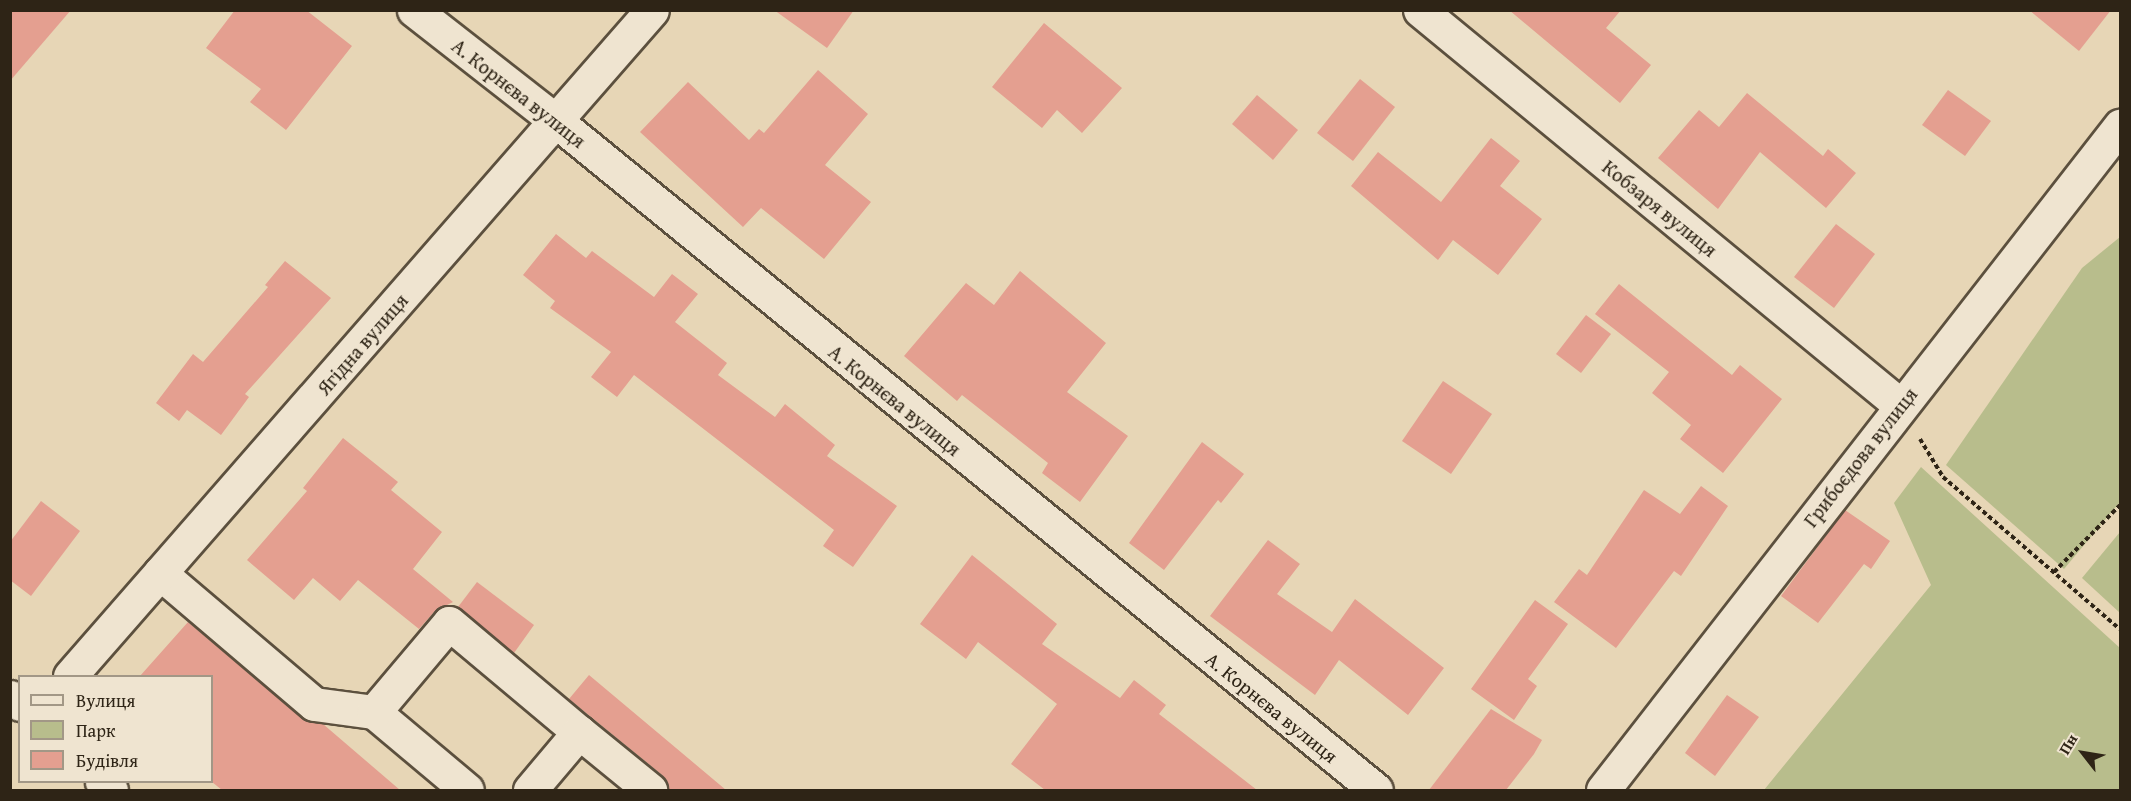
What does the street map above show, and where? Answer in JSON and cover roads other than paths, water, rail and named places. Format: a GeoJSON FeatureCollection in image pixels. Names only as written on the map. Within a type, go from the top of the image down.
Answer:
{"type":"FeatureCollection","features":[{"type":"Feature","properties":{"kind":"street","name":"А. Корнєва вулиця"},"geometry":{"type":"LineString","coordinates":[[414,10],[556,121],[1376,790]]}},
{"type":"Feature","properties":{"kind":"street","name":"Ягідна вулиця"},"geometry":{"type":"LineString","coordinates":[[71,675],[652,10]]}},
{"type":"Feature","properties":{"kind":"street","name":"Кобзаря вулиця"},"geometry":{"type":"LineString","coordinates":[[1420,10],[1900,405]]}},
{"type":"Feature","properties":{"kind":"street","name":"Грибоєдова вулиця"},"geometry":{"type":"LineString","coordinates":[[1603,790],[1900,405],[2121,126]]}},
{"type":"Feature","properties":{"kind":"street"},"geometry":{"type":"LineString","coordinates":[[160,573],[314,704],[374,712],[467,790]]}},
{"type":"Feature","properties":{"kind":"street"},"geometry":{"type":"LineString","coordinates":[[374,712],[449,623],[650,790]]}},
{"type":"Feature","properties":{"kind":"street"},"geometry":{"type":"LineString","coordinates":[[530,790],[579,732]]}}]}
